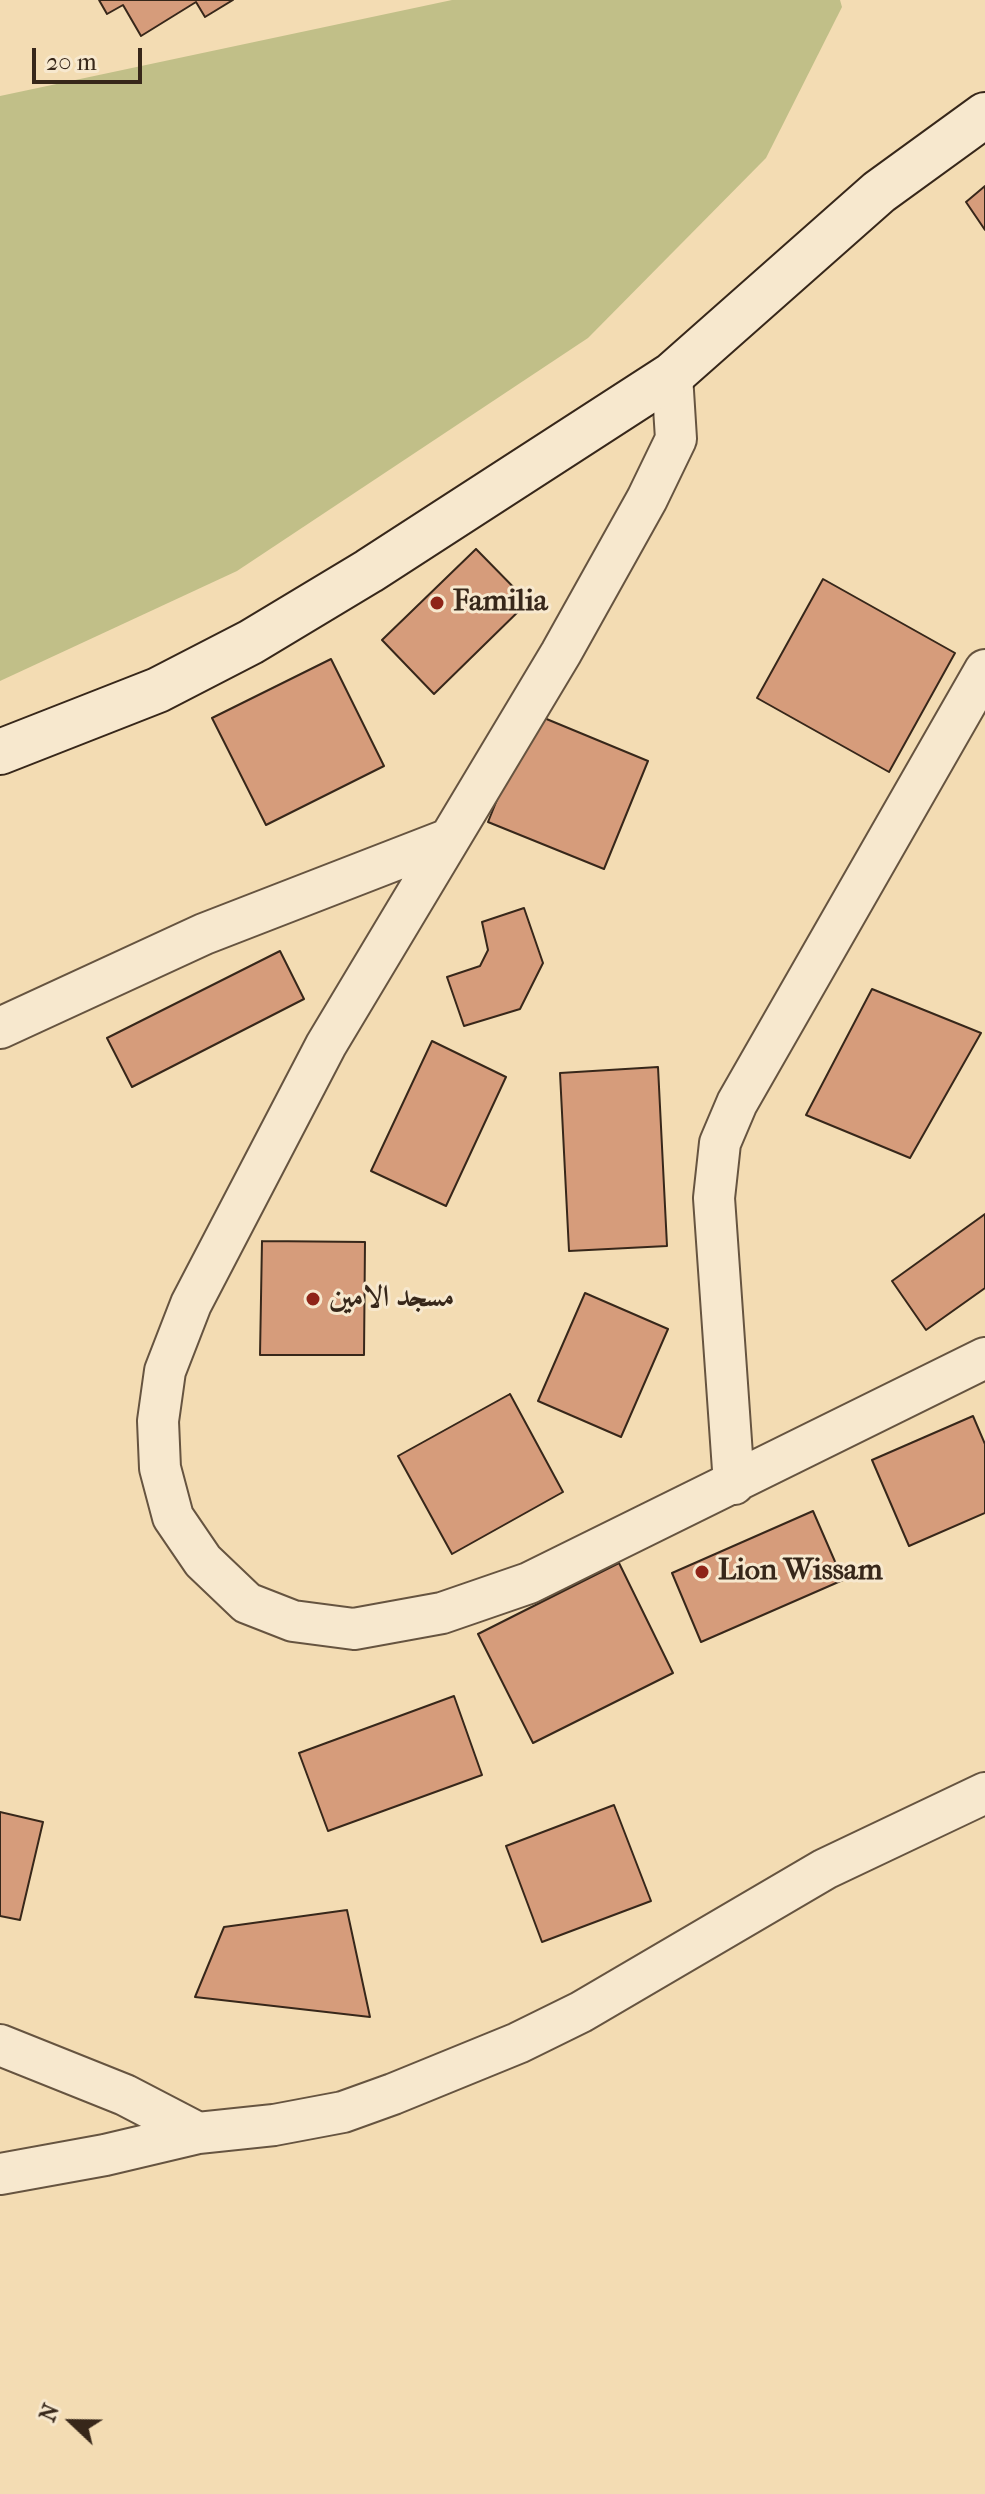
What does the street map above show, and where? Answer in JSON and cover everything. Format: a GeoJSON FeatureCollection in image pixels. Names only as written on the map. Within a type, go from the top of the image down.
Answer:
{"type":"FeatureCollection","features":[{"type":"Feature","properties":{"kind":"street"},"geometry":{"type":"LineString","coordinates":[[0,752],[158,690],[251,642],[369,571],[672,375],[879,192],[985,115]]}},
{"type":"Feature","properties":{"kind":"street"},"geometry":{"type":"LineString","coordinates":[[672,375],[676,439],[658,475],[561,653],[326,1045],[191,1304],[165,1371],[158,1421],[160,1468],[173,1517],[203,1561],[247,1603],[293,1621],[354,1629],[442,1613],[529,1583],[985,1358]]}},
{"type":"Feature","properties":{"kind":"street"},"geometry":{"type":"LineString","coordinates":[[734,1484],[714,1198],[720,1143],[737,1103],[985,670]]}},
{"type":"Feature","properties":{"kind":"street"},"geometry":{"type":"LineString","coordinates":[[0,1028],[204,934],[449,839]]}},
{"type":"Feature","properties":{"kind":"street"},"geometry":{"type":"LineString","coordinates":[[0,2174],[105,2155],[198,2133],[274,2125],[343,2112],[518,2043],[581,2012],[825,1869],[985,1793]]}},
{"type":"Feature","properties":{"kind":"street"},"geometry":{"type":"LineString","coordinates":[[0,2045],[125,2095],[198,2133]]}},
{"type":"Feature","properties":{"kind":"shaded area"},"geometry":{"type":"Polygon","coordinates":[[[452,0],[840,0],[842,7],[766,158],[588,338],[237,571],[0,681],[0,96],[452,0]]]}},
{"type":"Feature","properties":{"kind":"building"},"geometry":{"type":"Polygon","coordinates":[[[99,0],[233,0],[205,17],[196,2],[141,36],[123,5],[107,14],[99,0]]]}},
{"type":"Feature","properties":{"kind":"building"},"geometry":{"type":"Polygon","coordinates":[[[985,186],[985,230],[966,202],[985,186]]]}},
{"type":"Feature","properties":{"kind":"building"},"geometry":{"type":"Polygon","coordinates":[[[476,549],[528,602],[434,694],[382,640],[476,549]]]}},
{"type":"Feature","properties":{"kind":"building"},"geometry":{"type":"Polygon","coordinates":[[[823,579],[955,653],[889,772],[757,698],[823,579]]]}},
{"type":"Feature","properties":{"kind":"building"},"geometry":{"type":"Polygon","coordinates":[[[331,659],[384,766],[266,825],[212,718],[331,659]]]}},
{"type":"Feature","properties":{"kind":"building"},"geometry":{"type":"Polygon","coordinates":[[[532,713],[648,761],[604,869],[488,822],[532,713]]]}},
{"type":"Feature","properties":{"kind":"building"},"geometry":{"type":"Polygon","coordinates":[[[524,908],[543,963],[520,1009],[464,1026],[447,977],[480,966],[488,950],[482,922],[524,908]]]}},
{"type":"Feature","properties":{"kind":"building"},"geometry":{"type":"Polygon","coordinates":[[[280,951],[304,999],[132,1087],[107,1038],[280,951]]]}},
{"type":"Feature","properties":{"kind":"building"},"geometry":{"type":"Polygon","coordinates":[[[872,989],[981,1033],[910,1158],[806,1115],[872,989]]]}},
{"type":"Feature","properties":{"kind":"building"},"geometry":{"type":"Polygon","coordinates":[[[432,1041],[506,1077],[446,1206],[371,1171],[432,1041]]]}},
{"type":"Feature","properties":{"kind":"building"},"geometry":{"type":"Polygon","coordinates":[[[658,1067],[667,1246],[569,1251],[560,1073],[658,1067]]]}},
{"type":"Feature","properties":{"kind":"building"},"geometry":{"type":"Polygon","coordinates":[[[985,1214],[985,1288],[926,1330],[892,1281],[985,1214]]]}},
{"type":"Feature","properties":{"kind":"building","name":"مسجد الامين"},"geometry":{"type":"Polygon","coordinates":[[[262,1241],[365,1242],[364,1355],[260,1355],[262,1241]]]}},
{"type":"Feature","properties":{"kind":"building"},"geometry":{"type":"Polygon","coordinates":[[[585,1293],[668,1329],[621,1437],[538,1401],[585,1293]]]}},
{"type":"Feature","properties":{"kind":"building"},"geometry":{"type":"Polygon","coordinates":[[[510,1394],[563,1492],[452,1554],[398,1456],[510,1394]]]}},
{"type":"Feature","properties":{"kind":"building"},"geometry":{"type":"Polygon","coordinates":[[[973,1416],[985,1444],[985,1513],[909,1546],[872,1460],[973,1416]]]}},
{"type":"Feature","properties":{"kind":"building"},"geometry":{"type":"Polygon","coordinates":[[[813,1511],[843,1580],[701,1642],[672,1573],[813,1511]]]}},
{"type":"Feature","properties":{"kind":"building"},"geometry":{"type":"Polygon","coordinates":[[[619,1563],[673,1673],[533,1743],[478,1634],[619,1563]]]}},
{"type":"Feature","properties":{"kind":"building"},"geometry":{"type":"Polygon","coordinates":[[[454,1696],[482,1775],[328,1831],[299,1753],[454,1696]]]}},
{"type":"Feature","properties":{"kind":"building"},"geometry":{"type":"Polygon","coordinates":[[[614,1805],[651,1901],[542,1942],[506,1846],[614,1805]]]}},
{"type":"Feature","properties":{"kind":"building"},"geometry":{"type":"Polygon","coordinates":[[[0,1812],[43,1822],[20,1920],[0,1916],[0,1812]]]}},
{"type":"Feature","properties":{"kind":"building"},"geometry":{"type":"Polygon","coordinates":[[[347,1910],[370,2017],[195,1997],[224,1927],[347,1910]]]}},
{"type":"Feature","properties":{"kind":"place","name":"Familia"},"geometry":{"type":"Point","coordinates":[437,603]}},
{"type":"Feature","properties":{"kind":"place","name":"مسجد الامين"},"geometry":{"type":"Point","coordinates":[313,1299]}},
{"type":"Feature","properties":{"kind":"place","name":"Lion Wissam"},"geometry":{"type":"Point","coordinates":[702,1572]}}]}
